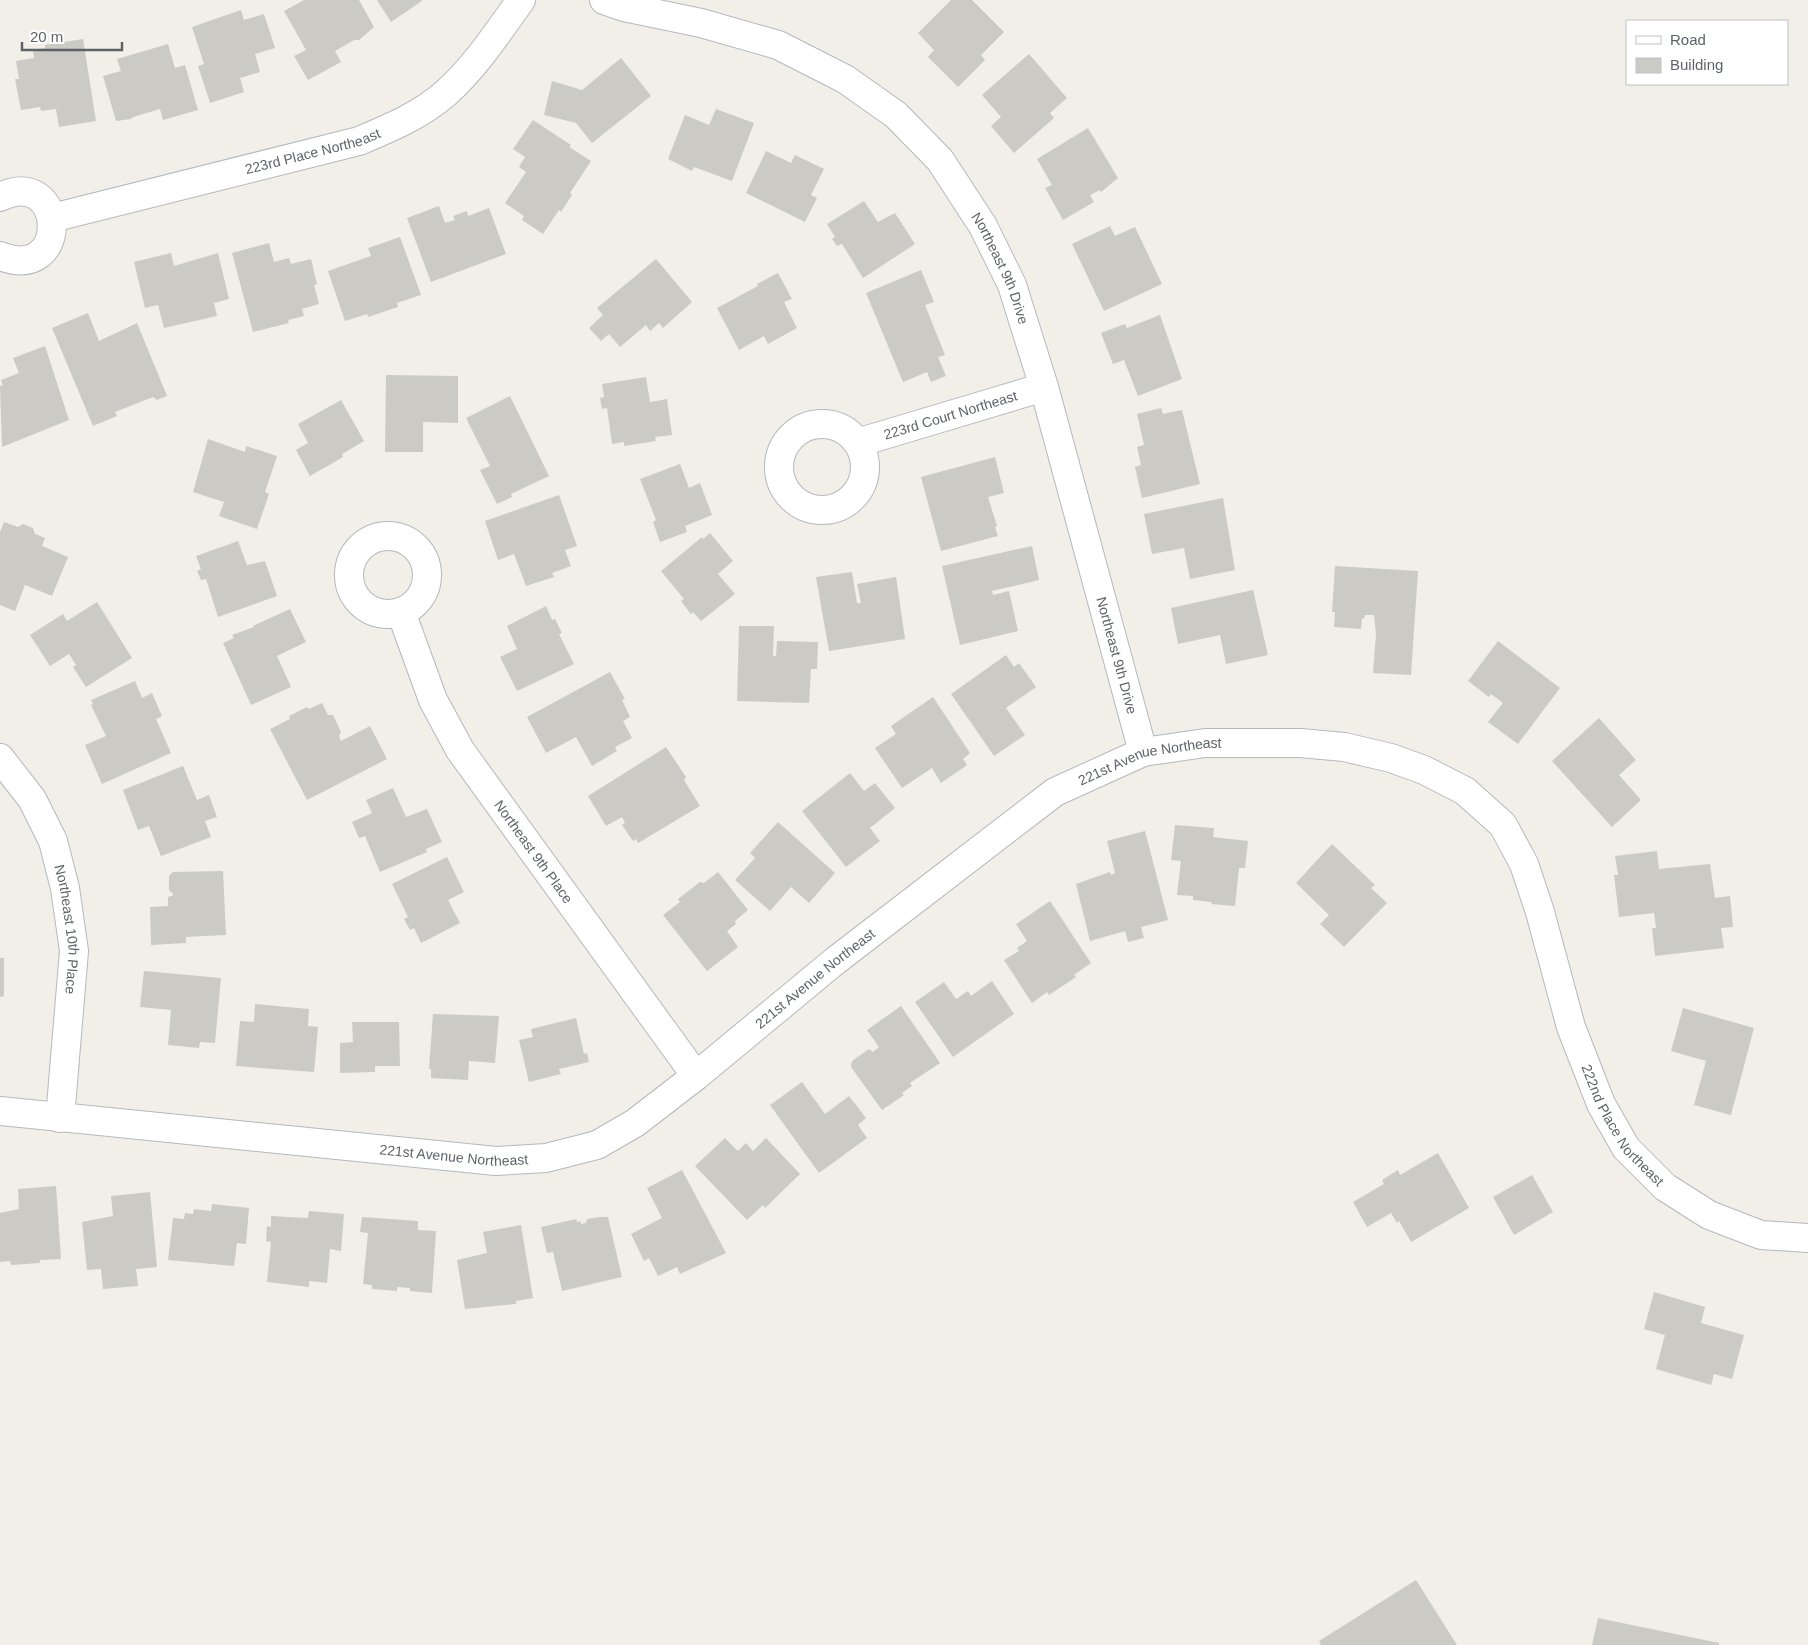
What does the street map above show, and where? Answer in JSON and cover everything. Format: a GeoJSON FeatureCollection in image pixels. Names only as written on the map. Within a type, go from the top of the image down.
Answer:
{"type":"FeatureCollection","features":[{"type":"Feature","properties":{"kind":"street","name":"223rd Place Northeast"},"geometry":{"type":"LineString","coordinates":[[52,218],[359,141],[404,122],[446,94],[477,62],[521,0]]}},
{"type":"Feature","properties":{"kind":"street","name":"Northeast 9th Drive"},"geometry":{"type":"LineString","coordinates":[[604,0],[624,7],[701,23],[778,45],[845,79],[896,115],[940,160],[983,226],[1012,285],[1044,387],[1143,752]]}},
{"type":"Feature","properties":{"kind":"street"},"geometry":{"type":"LineString","coordinates":[[0,196],[10,192],[23,192],[36,196],[46,205],[52,218],[52,231],[48,244],[39,254],[26,260],[13,260],[0,256]]}},
{"type":"Feature","properties":{"kind":"street","name":"223rd Court Northeast"},"geometry":{"type":"LineString","coordinates":[[859,444],[866,440],[1044,387]]}},
{"type":"Feature","properties":{"kind":"street","name":"Northeast 9th Place"},"geometry":{"type":"LineString","coordinates":[[401,612],[433,700],[460,750],[696,1076]]}},
{"type":"Feature","properties":{"kind":"street","name":"221st Avenue Northeast"},"geometry":{"type":"LineString","coordinates":[[0,1111],[496,1161],[546,1158],[597,1145],[635,1123],[696,1076],[835,961],[1055,792],[1143,752],[1206,743],[1300,743],[1344,747],[1391,758],[1424,770],[1465,791],[1502,825],[1524,864],[1540,912]]}},
{"type":"Feature","properties":{"kind":"street","name":"Northeast 10th Place"},"geometry":{"type":"LineString","coordinates":[[0,758],[32,800],[53,841],[65,888],[74,951],[60,1118]]}},
{"type":"Feature","properties":{"kind":"street","name":"222nd Place Northeast"},"geometry":{"type":"LineString","coordinates":[[1540,912],[1571,1027],[1601,1104],[1626,1148],[1665,1187],[1709,1215],[1761,1235],[1808,1238]]}},
{"type":"Feature","properties":{"kind":"building"},"geometry":{"type":"Polygon","coordinates":[[[304,0],[359,0],[374,27],[359,40],[354,40],[335,51],[341,62],[308,80],[294,56],[306,50],[284,11],[304,0]]]}},
{"type":"Feature","properties":{"kind":"building"},"geometry":{"type":"Polygon","coordinates":[[[377,0],[422,0],[422,1],[391,22],[377,0]]]}},
{"type":"Feature","properties":{"kind":"building"},"geometry":{"type":"Polygon","coordinates":[[[951,0],[972,0],[1004,32],[981,55],[985,60],[958,87],[928,57],[934,50],[918,33],[951,0]]]}},
{"type":"Feature","properties":{"kind":"building"},"geometry":{"type":"Polygon","coordinates":[[[241,10],[244,20],[264,14],[275,48],[255,54],[260,72],[240,78],[244,92],[210,103],[198,66],[204,64],[192,27],[241,10]]]}},
{"type":"Feature","properties":{"kind":"building"},"geometry":{"type":"Polygon","coordinates":[[[83,39],[96,121],[59,127],[56,109],[41,111],[40,107],[21,110],[15,79],[19,79],[16,61],[34,58],[33,50],[45,48],[45,45],[83,39]]]}},
{"type":"Feature","properties":{"kind":"building"},"geometry":{"type":"Polygon","coordinates":[[[168,44],[175,68],[185,65],[198,110],[163,120],[160,109],[131,119],[116,121],[103,76],[121,71],[117,59],[168,44]]]}},
{"type":"Feature","properties":{"kind":"building"},"geometry":{"type":"Polygon","coordinates":[[[1029,54],[1067,98],[1050,113],[1054,118],[1014,153],[991,126],[1001,117],[982,95],[1029,54]]]}},
{"type":"Feature","properties":{"kind":"building"},"geometry":{"type":"Polygon","coordinates":[[[621,58],[651,96],[592,143],[576,123],[544,115],[552,81],[582,90],[621,58]]]}},
{"type":"Feature","properties":{"kind":"building"},"geometry":{"type":"Polygon","coordinates":[[[716,109],[754,123],[732,181],[694,167],[692,171],[668,159],[685,115],[709,125],[716,109]]]}},
{"type":"Feature","properties":{"kind":"building"},"geometry":{"type":"Polygon","coordinates":[[[533,120],[571,145],[569,147],[591,161],[570,193],[572,195],[561,212],[559,210],[543,234],[522,220],[524,216],[505,203],[526,172],[519,167],[525,157],[513,149],[533,120]]]}},
{"type":"Feature","properties":{"kind":"building"},"geometry":{"type":"Polygon","coordinates":[[[1088,128],[1118,178],[1101,192],[1100,190],[1090,195],[1094,202],[1063,220],[1045,188],[1052,185],[1037,159],[1088,128]]]}},
{"type":"Feature","properties":{"kind":"building"},"geometry":{"type":"Polygon","coordinates":[[[766,151],[791,163],[795,155],[824,169],[811,195],[817,198],[805,222],[746,193],[766,151]]]}},
{"type":"Feature","properties":{"kind":"building"},"geometry":{"type":"Polygon","coordinates":[[[864,201],[878,222],[895,213],[915,244],[863,278],[842,244],[837,246],[832,239],[835,237],[827,224],[864,201]]]}},
{"type":"Feature","properties":{"kind":"building"},"geometry":{"type":"Polygon","coordinates":[[[439,206],[445,223],[455,220],[453,216],[467,211],[468,216],[489,208],[506,254],[431,282],[407,218],[439,206]]]}},
{"type":"Feature","properties":{"kind":"building"},"geometry":{"type":"Polygon","coordinates":[[[1110,226],[1115,236],[1135,227],[1162,284],[1104,311],[1072,244],[1110,226]]]}},
{"type":"Feature","properties":{"kind":"building"},"geometry":{"type":"Polygon","coordinates":[[[400,237],[421,295],[397,303],[398,307],[368,317],[367,314],[345,321],[328,271],[371,256],[368,248],[400,237]]]}},
{"type":"Feature","properties":{"kind":"building"},"geometry":{"type":"Polygon","coordinates":[[[269,243],[274,262],[289,258],[291,264],[311,259],[317,284],[314,285],[319,304],[302,309],[304,316],[288,320],[289,323],[253,332],[232,253],[269,243]]]}},
{"type":"Feature","properties":{"kind":"building"},"geometry":{"type":"Polygon","coordinates":[[[171,253],[174,266],[218,253],[229,299],[214,303],[217,316],[164,328],[158,305],[145,308],[134,262],[171,253]]]}},
{"type":"Feature","properties":{"kind":"building"},"geometry":{"type":"Polygon","coordinates":[[[656,259],[692,302],[663,328],[659,323],[650,331],[646,325],[620,347],[609,334],[601,341],[589,328],[603,315],[597,308],[656,259]]]}},
{"type":"Feature","properties":{"kind":"building"},"geometry":{"type":"Polygon","coordinates":[[[921,270],[934,302],[925,305],[945,355],[938,357],[946,376],[931,382],[927,372],[903,382],[866,293],[921,270]]]}},
{"type":"Feature","properties":{"kind":"building"},"geometry":{"type":"Polygon","coordinates":[[[778,273],[792,299],[784,302],[797,328],[768,344],[764,336],[739,350],[717,308],[778,273]]]}},
{"type":"Feature","properties":{"kind":"building"},"geometry":{"type":"Polygon","coordinates":[[[88,313],[99,341],[137,323],[167,396],[157,400],[153,397],[115,412],[117,416],[93,426],[52,328],[88,313]]]}},
{"type":"Feature","properties":{"kind":"building"},"geometry":{"type":"Polygon","coordinates":[[[1160,315],[1182,379],[1138,396],[1124,360],[1113,364],[1101,333],[1125,324],[1127,328],[1160,315]]]}},
{"type":"Feature","properties":{"kind":"building"},"geometry":{"type":"Polygon","coordinates":[[[45,346],[69,420],[2,447],[0,386],[3,385],[1,380],[19,373],[13,358],[45,346]]]}},
{"type":"Feature","properties":{"kind":"building"},"geometry":{"type":"Polygon","coordinates":[[[386,375],[458,376],[458,423],[423,422],[423,452],[385,452],[386,375]]]}},
{"type":"Feature","properties":{"kind":"building"},"geometry":{"type":"Polygon","coordinates":[[[646,377],[650,402],[667,399],[672,435],[655,437],[656,441],[624,446],[624,442],[612,444],[607,408],[602,409],[600,398],[604,397],[602,384],[646,377]]]}},
{"type":"Feature","properties":{"kind":"building"},"geometry":{"type":"Polygon","coordinates":[[[510,396],[549,476],[511,494],[512,497],[497,504],[480,470],[490,466],[466,418],[510,396]]]}},
{"type":"Feature","properties":{"kind":"building"},"geometry":{"type":"Polygon","coordinates":[[[341,400],[364,441],[342,454],[343,457],[310,476],[296,450],[308,443],[298,424],[341,400]]]}},
{"type":"Feature","properties":{"kind":"building"},"geometry":{"type":"Polygon","coordinates":[[[1161,408],[1163,414],[1182,410],[1200,484],[1142,498],[1135,467],[1141,465],[1137,447],[1144,445],[1137,414],[1161,408]]]}},
{"type":"Feature","properties":{"kind":"building"},"geometry":{"type":"Polygon","coordinates":[[[208,439],[245,452],[246,446],[277,456],[265,492],[269,494],[257,529],[219,516],[224,502],[193,492],[208,439]]]}},
{"type":"Feature","properties":{"kind":"building"},"geometry":{"type":"Polygon","coordinates":[[[995,457],[1004,493],[988,497],[997,526],[995,527],[998,536],[941,551],[921,477],[995,457]]]}},
{"type":"Feature","properties":{"kind":"building"},"geometry":{"type":"Polygon","coordinates":[[[680,464],[689,488],[700,483],[712,515],[685,526],[687,532],[660,542],[653,522],[656,520],[640,479],[680,464]]]}},
{"type":"Feature","properties":{"kind":"building"},"geometry":{"type":"Polygon","coordinates":[[[559,495],[577,546],[565,550],[571,566],[552,573],[554,577],[526,586],[514,554],[498,560],[485,521],[559,495]]]}},
{"type":"Feature","properties":{"kind":"building"},"geometry":{"type":"Polygon","coordinates":[[[1223,498],[1235,570],[1190,579],[1184,548],[1152,554],[1144,514],[1223,498]]]}},
{"type":"Feature","properties":{"kind":"building"},"geometry":{"type":"Polygon","coordinates":[[[4,522],[18,527],[23,524],[33,528],[35,534],[45,538],[42,546],[68,557],[52,596],[25,585],[15,611],[0,605],[0,532],[4,522]]]}},
{"type":"Feature","properties":{"kind":"building"},"geometry":{"type":"Polygon","coordinates":[[[710,533],[733,561],[718,574],[735,594],[701,621],[693,612],[691,614],[681,601],[684,599],[661,571],[702,537],[703,539],[710,533]]]}},
{"type":"Feature","properties":{"kind":"building"},"geometry":{"type":"Polygon","coordinates":[[[238,541],[247,565],[265,561],[277,596],[218,617],[206,579],[201,580],[197,571],[201,569],[196,556],[238,541]]]}},
{"type":"Feature","properties":{"kind":"building"},"geometry":{"type":"Polygon","coordinates":[[[1032,546],[1039,580],[992,591],[993,595],[1009,591],[1018,631],[960,645],[942,566],[1032,546]]]}},
{"type":"Feature","properties":{"kind":"building"},"geometry":{"type":"Polygon","coordinates":[[[1335,566],[1418,571],[1411,675],[1373,673],[1376,634],[1374,615],[1365,615],[1364,619],[1362,618],[1361,629],[1334,627],[1335,612],[1332,612],[1335,566]]]}},
{"type":"Feature","properties":{"kind":"building"},"geometry":{"type":"Polygon","coordinates":[[[852,572],[857,603],[861,603],[857,584],[896,577],[905,639],[829,651],[816,577],[852,572]]]}},
{"type":"Feature","properties":{"kind":"building"},"geometry":{"type":"Polygon","coordinates":[[[1253,590],[1268,655],[1226,664],[1220,635],[1178,644],[1171,608],[1253,590]]]}},
{"type":"Feature","properties":{"kind":"building"},"geometry":{"type":"Polygon","coordinates":[[[97,602],[132,658],[86,687],[73,667],[76,665],[69,654],[50,666],[30,635],[63,614],[67,621],[97,602]]]}},
{"type":"Feature","properties":{"kind":"building"},"geometry":{"type":"Polygon","coordinates":[[[546,606],[552,620],[555,619],[562,633],[559,634],[574,664],[517,691],[500,657],[517,649],[507,626],[546,606]]]}},
{"type":"Feature","properties":{"kind":"building"},"geometry":{"type":"Polygon","coordinates":[[[290,609],[306,642],[277,656],[291,687],[251,705],[223,643],[234,638],[232,635],[254,627],[290,609]]]}},
{"type":"Feature","properties":{"kind":"building"},"geometry":{"type":"Polygon","coordinates":[[[739,626],[774,626],[773,656],[776,656],[777,641],[818,642],[817,669],[811,669],[809,703],[737,701],[739,626]]]}},
{"type":"Feature","properties":{"kind":"building"},"geometry":{"type":"Polygon","coordinates":[[[1498,641],[1560,688],[1518,744],[1488,722],[1503,703],[1491,694],[1489,697],[1468,681],[1498,641]]]}},
{"type":"Feature","properties":{"kind":"building"},"geometry":{"type":"Polygon","coordinates":[[[1006,655],[1014,667],[1019,663],[1036,687],[1006,708],[1025,735],[994,756],[951,694],[1006,655]]]}},
{"type":"Feature","properties":{"kind":"building"},"geometry":{"type":"Polygon","coordinates":[[[610,672],[625,699],[622,700],[630,717],[623,721],[632,738],[615,747],[617,751],[592,766],[576,737],[546,753],[527,717],[610,672]]]}},
{"type":"Feature","properties":{"kind":"building"},"geometry":{"type":"Polygon","coordinates":[[[135,681],[142,698],[152,693],[162,716],[156,719],[171,753],[102,784],[85,745],[106,736],[91,705],[93,704],[91,700],[135,681]]]}},
{"type":"Feature","properties":{"kind":"building"},"geometry":{"type":"Polygon","coordinates":[[[933,697],[970,753],[963,759],[967,765],[941,783],[932,768],[902,788],[875,748],[896,734],[891,726],[933,697]]]}},
{"type":"Feature","properties":{"kind":"building"},"geometry":{"type":"Polygon","coordinates":[[[322,703],[328,715],[333,715],[341,732],[339,736],[341,741],[370,726],[387,759],[307,800],[270,729],[290,719],[289,716],[307,707],[309,709],[322,703]]]}},
{"type":"Feature","properties":{"kind":"building"},"geometry":{"type":"Polygon","coordinates":[[[1599,718],[1636,760],[1619,775],[1641,800],[1612,827],[1552,761],[1599,718]]]}},
{"type":"Feature","properties":{"kind":"building"},"geometry":{"type":"Polygon","coordinates":[[[666,747],[686,777],[684,780],[700,806],[638,843],[636,839],[633,841],[622,825],[625,823],[622,817],[606,826],[588,796],[666,747]]]}},
{"type":"Feature","properties":{"kind":"building"},"geometry":{"type":"Polygon","coordinates":[[[183,766],[197,800],[209,795],[217,817],[205,821],[211,837],[161,856],[149,826],[138,830],[123,790],[183,766]]]}},
{"type":"Feature","properties":{"kind":"building"},"geometry":{"type":"Polygon","coordinates":[[[850,773],[864,791],[875,783],[895,808],[870,828],[880,841],[846,867],[802,811],[850,773]]]}},
{"type":"Feature","properties":{"kind":"building"},"geometry":{"type":"Polygon","coordinates":[[[393,788],[406,817],[427,809],[442,842],[426,849],[427,852],[380,872],[365,836],[359,838],[352,822],[372,813],[366,800],[393,788]]]}},
{"type":"Feature","properties":{"kind":"building"},"geometry":{"type":"Polygon","coordinates":[[[778,822],[835,873],[809,903],[791,887],[770,911],[735,880],[755,858],[750,853],[778,822]]]}},
{"type":"Feature","properties":{"kind":"building"},"geometry":{"type":"Polygon","coordinates":[[[1175,825],[1214,828],[1213,837],[1248,841],[1245,868],[1239,868],[1235,906],[1211,904],[1212,902],[1193,900],[1193,896],[1177,895],[1181,861],[1171,860],[1175,825]]]}},
{"type":"Feature","properties":{"kind":"building"},"geometry":{"type":"Polygon","coordinates":[[[1145,831],[1168,920],[1141,927],[1144,938],[1128,942],[1125,931],[1090,941],[1076,884],[1110,872],[1111,875],[1115,873],[1107,841],[1145,831]]]}},
{"type":"Feature","properties":{"kind":"building"},"geometry":{"type":"Polygon","coordinates":[[[1332,844],[1375,885],[1371,888],[1387,903],[1344,947],[1320,924],[1329,915],[1296,883],[1332,844]]]}},
{"type":"Feature","properties":{"kind":"building"},"geometry":{"type":"Polygon","coordinates":[[[1657,851],[1659,869],[1710,864],[1715,898],[1730,896],[1733,927],[1721,928],[1724,948],[1655,956],[1652,928],[1656,928],[1654,913],[1619,917],[1614,875],[1618,875],[1615,856],[1657,851]]]}},
{"type":"Feature","properties":{"kind":"building"},"geometry":{"type":"Polygon","coordinates":[[[447,857],[464,892],[448,900],[460,923],[421,943],[414,928],[410,930],[404,919],[408,917],[392,884],[447,857]]]}},
{"type":"Feature","properties":{"kind":"building"},"geometry":{"type":"Polygon","coordinates":[[[223,871],[226,935],[186,937],[186,943],[151,945],[150,907],[168,906],[168,897],[174,895],[169,890],[169,876],[173,872],[223,871]]]}},
{"type":"Feature","properties":{"kind":"building"},"geometry":{"type":"Polygon","coordinates":[[[718,872],[748,910],[727,931],[738,947],[707,971],[663,915],[680,902],[678,899],[700,882],[704,883],[718,872]]]}},
{"type":"Feature","properties":{"kind":"building"},"geometry":{"type":"Polygon","coordinates":[[[1050,901],[1091,963],[1074,975],[1076,977],[1049,995],[1047,992],[1032,1003],[1004,960],[1019,951],[1017,948],[1027,941],[1016,924],[1050,901]]]}},
{"type":"Feature","properties":{"kind":"building"},"geometry":{"type":"Polygon","coordinates":[[[0,958],[4,958],[4,996],[0,997],[0,958]]]}},
{"type":"Feature","properties":{"kind":"building"},"geometry":{"type":"Polygon","coordinates":[[[144,971],[221,978],[215,1043],[200,1042],[199,1048],[168,1045],[171,1010],[140,1007],[144,971]]]}},
{"type":"Feature","properties":{"kind":"building"},"geometry":{"type":"Polygon","coordinates":[[[992,981],[1014,1014],[953,1057],[915,1002],[944,982],[956,999],[968,991],[971,996],[992,981]]]}},
{"type":"Feature","properties":{"kind":"building"},"geometry":{"type":"Polygon","coordinates":[[[255,1004],[309,1009],[308,1026],[318,1027],[314,1072],[236,1066],[240,1021],[254,1022],[255,1004]]]}},
{"type":"Feature","properties":{"kind":"building"},"geometry":{"type":"Polygon","coordinates":[[[901,1006],[940,1063],[910,1083],[912,1086],[902,1093],[904,1095],[882,1110],[851,1067],[852,1061],[869,1049],[873,1052],[879,1047],[867,1030],[901,1006]]]}},
{"type":"Feature","properties":{"kind":"building"},"geometry":{"type":"Polygon","coordinates":[[[1683,1008],[1754,1028],[1731,1115],[1694,1105],[1706,1061],[1671,1051],[1683,1008]]]}},
{"type":"Feature","properties":{"kind":"building"},"geometry":{"type":"Polygon","coordinates":[[[433,1014],[499,1016],[495,1063],[469,1061],[468,1080],[431,1078],[431,1069],[429,1069],[433,1014]]]}},
{"type":"Feature","properties":{"kind":"building"},"geometry":{"type":"Polygon","coordinates":[[[576,1018],[584,1054],[587,1053],[589,1062],[559,1069],[561,1074],[529,1082],[519,1040],[533,1037],[531,1029],[576,1018]]]}},
{"type":"Feature","properties":{"kind":"building"},"geometry":{"type":"Polygon","coordinates":[[[352,1022],[399,1022],[400,1066],[375,1066],[375,1072],[340,1073],[340,1043],[353,1042],[352,1022]]]}},
{"type":"Feature","properties":{"kind":"building"},"geometry":{"type":"Polygon","coordinates":[[[802,1082],[825,1114],[849,1096],[866,1118],[858,1125],[867,1138],[819,1173],[770,1105],[802,1082]]]}},
{"type":"Feature","properties":{"kind":"building"},"geometry":{"type":"Polygon","coordinates":[[[725,1138],[738,1151],[746,1143],[753,1151],[766,1138],[800,1174],[765,1208],[763,1205],[747,1220],[695,1166],[725,1138]]]}},
{"type":"Feature","properties":{"kind":"building"},"geometry":{"type":"Polygon","coordinates":[[[1438,1153],[1469,1208],[1411,1242],[1399,1221],[1397,1223],[1391,1213],[1367,1227],[1353,1202],[1384,1184],[1382,1180],[1398,1170],[1400,1175],[1438,1153]]]}},
{"type":"Feature","properties":{"kind":"building"},"geometry":{"type":"Polygon","coordinates":[[[682,1170],[726,1253],[680,1274],[677,1267],[658,1276],[649,1258],[644,1261],[631,1234],[662,1218],[647,1188],[682,1170]]]}},
{"type":"Feature","properties":{"kind":"building"},"geometry":{"type":"Polygon","coordinates":[[[1532,1175],[1553,1212],[1514,1235],[1493,1197],[1532,1175]]]}},
{"type":"Feature","properties":{"kind":"building"},"geometry":{"type":"Polygon","coordinates":[[[56,1186],[61,1259],[40,1260],[40,1263],[11,1265],[10,1261],[0,1262],[0,1213],[19,1209],[18,1189],[56,1186]]]}},
{"type":"Feature","properties":{"kind":"building"},"geometry":{"type":"Polygon","coordinates":[[[150,1192],[157,1267],[136,1269],[138,1286],[103,1289],[101,1269],[87,1270],[82,1222],[113,1216],[111,1196],[150,1192]]]}},
{"type":"Feature","properties":{"kind":"building"},"geometry":{"type":"Polygon","coordinates":[[[212,1204],[249,1208],[246,1244],[237,1243],[234,1266],[168,1260],[173,1218],[184,1219],[185,1213],[193,1214],[194,1209],[211,1211],[212,1204]]]}},
{"type":"Feature","properties":{"kind":"building"},"geometry":{"type":"Polygon","coordinates":[[[309,1211],[344,1214],[341,1251],[330,1249],[327,1283],[309,1281],[309,1287],[267,1282],[271,1242],[266,1241],[267,1226],[271,1227],[271,1216],[308,1218],[309,1211]]]}},
{"type":"Feature","properties":{"kind":"building"},"geometry":{"type":"Polygon","coordinates":[[[362,1217],[418,1221],[418,1230],[436,1231],[432,1293],[410,1291],[410,1288],[397,1287],[397,1291],[372,1289],[372,1285],[363,1284],[368,1233],[360,1232],[362,1217]]]}},
{"type":"Feature","properties":{"kind":"building"},"geometry":{"type":"Polygon","coordinates":[[[608,1217],[622,1277],[562,1291],[553,1252],[547,1253],[541,1227],[576,1219],[581,1224],[586,1223],[587,1219],[608,1217]]]}},
{"type":"Feature","properties":{"kind":"building"},"geometry":{"type":"Polygon","coordinates":[[[521,1225],[533,1298],[516,1301],[516,1304],[465,1309],[457,1260],[487,1253],[483,1232],[521,1225]]]}},
{"type":"Feature","properties":{"kind":"building"},"geometry":{"type":"Polygon","coordinates":[[[1654,1292],[1705,1307],[1701,1323],[1744,1335],[1732,1379],[1714,1374],[1711,1385],[1656,1369],[1665,1335],[1644,1329],[1654,1292]]]}},
{"type":"Feature","properties":{"kind":"building"},"geometry":{"type":"Polygon","coordinates":[[[1416,1580],[1457,1645],[1321,1645],[1319,1641],[1416,1580]]]}},
{"type":"Feature","properties":{"kind":"building"},"geometry":{"type":"Polygon","coordinates":[[[1598,1618],[1719,1643],[1719,1645],[1592,1645],[1598,1618]]]}}]}
